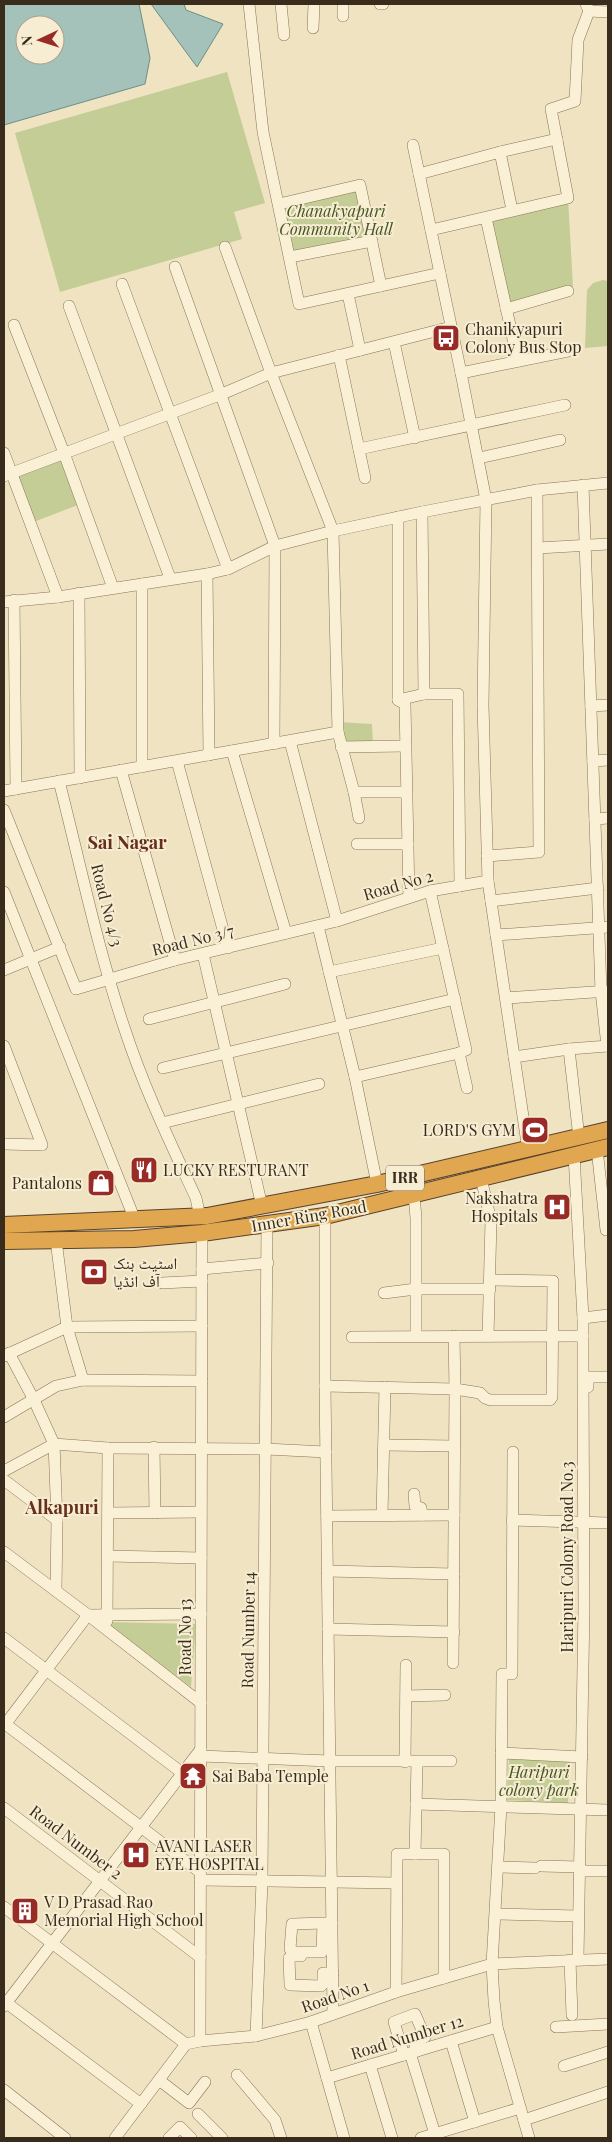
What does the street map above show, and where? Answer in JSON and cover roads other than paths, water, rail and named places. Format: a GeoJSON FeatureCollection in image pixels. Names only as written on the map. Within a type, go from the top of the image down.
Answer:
{"type":"FeatureCollection","features":[{"type":"Feature","properties":{"kind":"highway","name":"Inner Ring Road"},"geometry":{"type":"LineString","coordinates":[[4,1225],[200,1217],[377,1184],[608,1130]]}},
{"type":"Feature","properties":{"kind":"highway","name":"Inner Ring Road"},"geometry":{"type":"LineString","coordinates":[[4,1241],[134,1239],[202,1233],[325,1216],[603,1148]]}},
{"type":"Feature","properties":{"kind":"highway"},"geometry":{"type":"LineString","coordinates":[[451,1186],[458,1177],[461,1165]]}},
{"type":"Feature","properties":{"kind":"street"},"geometry":{"type":"LineString","coordinates":[[249,4],[263,132],[299,304],[440,274]]}},
{"type":"Feature","properties":{"kind":"street"},"geometry":{"type":"LineString","coordinates":[[281,4],[284,35]]}},
{"type":"Feature","properties":{"kind":"street"},"geometry":{"type":"LineString","coordinates":[[313,28],[314,4]]}},
{"type":"Feature","properties":{"kind":"street"},"geometry":{"type":"LineString","coordinates":[[342,16],[343,4]]}},
{"type":"Feature","properties":{"kind":"street"},"geometry":{"type":"LineString","coordinates":[[431,230],[568,198],[551,109],[575,101],[578,40],[588,7],[608,12]]}},
{"type":"Feature","properties":{"kind":"street"},"geometry":{"type":"LineString","coordinates":[[419,174],[557,139]]}},
{"type":"Feature","properties":{"kind":"street"},"geometry":{"type":"LineString","coordinates":[[413,145],[462,373],[486,500],[484,704],[488,881],[528,1150]]}},
{"type":"Feature","properties":{"kind":"street"},"geometry":{"type":"LineString","coordinates":[[500,152],[512,210]]}},
{"type":"Feature","properties":{"kind":"street"},"geometry":{"type":"LineString","coordinates":[[278,204],[360,186],[381,286]]}},
{"type":"Feature","properties":{"kind":"street"},"geometry":{"type":"LineString","coordinates":[[486,218],[518,361]]}},
{"type":"Feature","properties":{"kind":"street"},"geometry":{"type":"LineString","coordinates":[[290,257],[372,241]]}},
{"type":"Feature","properties":{"kind":"street"},"geometry":{"type":"LineString","coordinates":[[225,247],[333,531],[338,732],[359,818]]}},
{"type":"Feature","properties":{"kind":"street"},"geometry":{"type":"LineString","coordinates":[[175,267],[276,546],[274,744]]}},
{"type":"Feature","properties":{"kind":"street"},"geometry":{"type":"LineString","coordinates":[[122,284],[228,569]]}},
{"type":"Feature","properties":{"kind":"street"},"geometry":{"type":"LineString","coordinates":[[506,309],[568,291]]}},
{"type":"Feature","properties":{"kind":"street"},"geometry":{"type":"LineString","coordinates":[[348,294],[360,350]]}},
{"type":"Feature","properties":{"kind":"street"},"geometry":{"type":"LineString","coordinates":[[69,306],[170,578]]}},
{"type":"Feature","properties":{"kind":"street"},"geometry":{"type":"LineString","coordinates":[[14,325],[114,588]]}},
{"type":"Feature","properties":{"kind":"street"},"geometry":{"type":"LineString","coordinates":[[8,474],[272,374],[451,327]]}},
{"type":"Feature","properties":{"kind":"street"},"geometry":{"type":"LineString","coordinates":[[394,342],[415,438]]}},
{"type":"Feature","properties":{"kind":"street"},"geometry":{"type":"LineString","coordinates":[[462,373],[568,351]]}},
{"type":"Feature","properties":{"kind":"street"},"geometry":{"type":"LineString","coordinates":[[339,355],[365,478]]}},
{"type":"Feature","properties":{"kind":"street"},"geometry":{"type":"LineString","coordinates":[[359,449],[564,405]]}},
{"type":"Feature","properties":{"kind":"street"},"geometry":{"type":"LineString","coordinates":[[479,458],[560,440]]}},
{"type":"Feature","properties":{"kind":"street"},"geometry":{"type":"LineString","coordinates":[[4,453],[8,474],[58,597]]}},
{"type":"Feature","properties":{"kind":"street"},"geometry":{"type":"LineString","coordinates":[[16,789],[9,601],[58,597],[170,578],[207,574],[228,569],[276,546],[333,531],[537,490],[608,483]]}},
{"type":"Feature","properties":{"kind":"street"},"geometry":{"type":"LineString","coordinates":[[514,1057],[569,1048],[608,1046],[604,928],[598,888],[603,873],[595,819],[583,485]]}},
{"type":"Feature","properties":{"kind":"street"},"geometry":{"type":"LineString","coordinates":[[487,856],[539,852],[537,490]]}},
{"type":"Feature","properties":{"kind":"street"},"geometry":{"type":"LineString","coordinates":[[422,512],[424,694]]}},
{"type":"Feature","properties":{"kind":"street"},"geometry":{"type":"LineString","coordinates":[[398,518],[398,700]]}},
{"type":"Feature","properties":{"kind":"street"},"geometry":{"type":"LineString","coordinates":[[538,548],[608,544]]}},
{"type":"Feature","properties":{"kind":"street"},"geometry":{"type":"LineString","coordinates":[[207,574],[209,755]]}},
{"type":"Feature","properties":{"kind":"street"},"geometry":{"type":"LineString","coordinates":[[142,584],[142,767]]}},
{"type":"Feature","properties":{"kind":"street"},"geometry":{"type":"LineString","coordinates":[[80,593],[80,778]]}},
{"type":"Feature","properties":{"kind":"street"},"geometry":{"type":"LineString","coordinates":[[398,700],[424,694],[458,694],[460,886]]}},
{"type":"Feature","properties":{"kind":"street"},"geometry":{"type":"LineString","coordinates":[[398,700],[405,704],[409,897]]}},
{"type":"Feature","properties":{"kind":"street"},"geometry":{"type":"LineString","coordinates":[[591,706],[608,705]]}},
{"type":"Feature","properties":{"kind":"street"},"geometry":{"type":"LineString","coordinates":[[4,791],[338,732]]}},
{"type":"Feature","properties":{"kind":"street"},"geometry":{"type":"LineString","coordinates":[[290,741],[337,921]]}},
{"type":"Feature","properties":{"kind":"street"},"geometry":{"type":"LineString","coordinates":[[341,747],[405,746]]}},
{"type":"Feature","properties":{"kind":"street"},"geometry":{"type":"LineString","coordinates":[[232,751],[286,933]]}},
{"type":"Feature","properties":{"kind":"street"},"geometry":{"type":"LineString","coordinates":[[593,761],[608,760]]}},
{"type":"Feature","properties":{"kind":"street"},"geometry":{"type":"LineString","coordinates":[[177,761],[228,948]]}},
{"type":"Feature","properties":{"kind":"street"},"geometry":{"type":"LineString","coordinates":[[121,770],[175,960]]}},
{"type":"Feature","properties":{"kind":"street","name":"Road No 4/3"},"geometry":{"type":"LineString","coordinates":[[59,781],[109,979],[141,1076],[196,1198],[200,1217]]}},
{"type":"Feature","properties":{"kind":"street"},"geometry":{"type":"LineString","coordinates":[[354,792],[406,792]]}},
{"type":"Feature","properties":{"kind":"street"},"geometry":{"type":"LineString","coordinates":[[4,970],[60,947],[5,814]]}},
{"type":"Feature","properties":{"kind":"street"},"geometry":{"type":"LineString","coordinates":[[595,819],[608,818]]}},
{"type":"Feature","properties":{"kind":"street"},"geometry":{"type":"LineString","coordinates":[[357,844],[408,844]]}},
{"type":"Feature","properties":{"kind":"street","name":"Road No 2"},"geometry":{"type":"LineString","coordinates":[[318,926],[430,891],[488,881]]}},
{"type":"Feature","properties":{"kind":"street"},"geometry":{"type":"LineString","coordinates":[[491,901],[598,888]]}},
{"type":"Feature","properties":{"kind":"street"},"geometry":{"type":"LineString","coordinates":[[355,1077],[466,1050],[430,891]]}},
{"type":"Feature","properties":{"kind":"street"},"geometry":{"type":"LineString","coordinates":[[4,892],[135,1220]]}},
{"type":"Feature","properties":{"kind":"street"},"geometry":{"type":"LineString","coordinates":[[318,926],[355,1077],[377,1184]]}},
{"type":"Feature","properties":{"kind":"street","name":"Road No 3/7"},"geometry":{"type":"LineString","coordinates":[[60,947],[76,989],[175,960],[318,926]]}},
{"type":"Feature","properties":{"kind":"street"},"geometry":{"type":"LineString","coordinates":[[496,935],[604,928]]}},
{"type":"Feature","properties":{"kind":"street"},"geometry":{"type":"LineString","coordinates":[[328,972],[443,948]]}},
{"type":"Feature","properties":{"kind":"street"},"geometry":{"type":"LineString","coordinates":[[203,954],[262,1206]]}},
{"type":"Feature","properties":{"kind":"street"},"geometry":{"type":"LineString","coordinates":[[149,1019],[285,984]]}},
{"type":"Feature","properties":{"kind":"street"},"geometry":{"type":"LineString","coordinates":[[506,998],[605,991]]}},
{"type":"Feature","properties":{"kind":"street"},"geometry":{"type":"LineString","coordinates":[[163,1068],[455,999]]}},
{"type":"Feature","properties":{"kind":"street"},"geometry":{"type":"LineString","coordinates":[[4,1046],[42,1145],[4,1144]]}},
{"type":"Feature","properties":{"kind":"street"},"geometry":{"type":"LineString","coordinates":[[569,1048],[579,1138]]}},
{"type":"Feature","properties":{"kind":"street"},"geometry":{"type":"LineString","coordinates":[[459,1052],[467,1088]]}},
{"type":"Feature","properties":{"kind":"street"},"geometry":{"type":"LineString","coordinates":[[162,1123],[319,1084]]}},
{"type":"Feature","properties":{"kind":"street"},"geometry":{"type":"LineString","coordinates":[[603,1148],[606,1230]]}},
{"type":"Feature","properties":{"kind":"street","name":"Haripuri Colony Road No.3"},"geometry":{"type":"LineString","coordinates":[[572,2015],[580,1869],[586,1377],[574,1155]]}},
{"type":"Feature","properties":{"kind":"street"},"geometry":{"type":"LineString","coordinates":[[481,1178],[492,1221],[488,1336]]}},
{"type":"Feature","properties":{"kind":"street"},"geometry":{"type":"LineString","coordinates":[[414,1195],[416,1336]]}},
{"type":"Feature","properties":{"kind":"street"},"geometry":{"type":"LineString","coordinates":[[325,1216],[325,1386],[332,1882],[327,1927],[332,1957],[333,2014]]}},
{"type":"Feature","properties":{"kind":"street","name":"Road Number 14"},"geometry":{"type":"LineString","coordinates":[[256,2036],[262,1881],[267,1224]]}},
{"type":"Feature","properties":{"kind":"street","name":"Road No 13"},"geometry":{"type":"LineString","coordinates":[[200,2041],[202,1233]]}},
{"type":"Feature","properties":{"kind":"street"},"geometry":{"type":"LineString","coordinates":[[56,1240],[67,1327],[82,1380]]}},
{"type":"Feature","properties":{"kind":"street"},"geometry":{"type":"LineString","coordinates":[[202,1269],[268,1263]]}},
{"type":"Feature","properties":{"kind":"street"},"geometry":{"type":"LineString","coordinates":[[162,1283],[202,1281]]}},
{"type":"Feature","properties":{"kind":"street"},"geometry":{"type":"LineString","coordinates":[[325,1386],[455,1389],[480,1393],[490,1400],[550,1400],[552,1397],[553,1281],[384,1292]]}},
{"type":"Feature","properties":{"kind":"street"},"geometry":{"type":"LineString","coordinates":[[583,1318],[608,1315]]}},
{"type":"Feature","properties":{"kind":"street"},"geometry":{"type":"LineString","coordinates":[[56,1591],[57,1520],[54,1444],[34,1400],[7,1354],[67,1327],[202,1326]]}},
{"type":"Feature","properties":{"kind":"street"},"geometry":{"type":"LineString","coordinates":[[454,1336],[454,1663]]}},
{"type":"Feature","properties":{"kind":"street"},"geometry":{"type":"LineString","coordinates":[[352,1337],[583,1336]]}},
{"type":"Feature","properties":{"kind":"street"},"geometry":{"type":"LineString","coordinates":[[588,1401],[586,1377],[608,1377]]}},
{"type":"Feature","properties":{"kind":"street"},"geometry":{"type":"LineString","coordinates":[[4,1417],[56,1386],[82,1380],[202,1381]]}},
{"type":"Feature","properties":{"kind":"street"},"geometry":{"type":"LineString","coordinates":[[382,1515],[384,1387]]}},
{"type":"Feature","properties":{"kind":"street"},"geometry":{"type":"LineString","coordinates":[[4,1471],[54,1444],[108,1448],[266,1449],[326,1452]]}},
{"type":"Feature","properties":{"kind":"street"},"geometry":{"type":"LineString","coordinates":[[384,1445],[454,1446]]}},
{"type":"Feature","properties":{"kind":"street"},"geometry":{"type":"LineString","coordinates":[[154,1447],[155,1513]]}},
{"type":"Feature","properties":{"kind":"street"},"geometry":{"type":"LineString","coordinates":[[107,1630],[108,1448]]}},
{"type":"Feature","properties":{"kind":"street"},"geometry":{"type":"LineString","coordinates":[[513,1452],[512,1674],[502,1674],[501,1806],[492,1964],[494,2002],[498,2027],[529,2138]]}},
{"type":"Feature","properties":{"kind":"street"},"geometry":{"type":"LineString","coordinates":[[4,1480],[57,1520]]}},
{"type":"Feature","properties":{"kind":"street"},"geometry":{"type":"LineString","coordinates":[[414,1494],[415,1506],[421,1508],[422,1515]]}},
{"type":"Feature","properties":{"kind":"street"},"geometry":{"type":"LineString","coordinates":[[108,1513],[201,1512]]}},
{"type":"Feature","properties":{"kind":"street"},"geometry":{"type":"LineString","coordinates":[[327,1516],[454,1515]]}},
{"type":"Feature","properties":{"kind":"street"},"geometry":{"type":"LineString","coordinates":[[512,1520],[608,1523]]}},
{"type":"Feature","properties":{"kind":"street"},"geometry":{"type":"LineString","coordinates":[[4,1552],[201,1703]]}},
{"type":"Feature","properties":{"kind":"street"},"geometry":{"type":"LineString","coordinates":[[108,1556],[201,1558]]}},
{"type":"Feature","properties":{"kind":"street"},"geometry":{"type":"LineString","coordinates":[[328,1572],[454,1574]]}},
{"type":"Feature","properties":{"kind":"street"},"geometry":{"type":"LineString","coordinates":[[88,1615],[201,1614]]}},
{"type":"Feature","properties":{"kind":"street"},"geometry":{"type":"LineString","coordinates":[[88,1615],[4,1725],[139,1827],[200,1876],[262,1881],[396,1883]]}},
{"type":"Feature","properties":{"kind":"street"},"geometry":{"type":"LineString","coordinates":[[328,1629],[454,1632]]}},
{"type":"Feature","properties":{"kind":"street"},"geometry":{"type":"LineString","coordinates":[[4,1638],[181,1772]]}},
{"type":"Feature","properties":{"kind":"street"},"geometry":{"type":"LineString","coordinates":[[405,1762],[406,1665]]}},
{"type":"Feature","properties":{"kind":"street"},"geometry":{"type":"LineString","coordinates":[[406,1696],[445,1695]]}},
{"type":"Feature","properties":{"kind":"street"},"geometry":{"type":"LineString","coordinates":[[141,2104],[4,2003],[181,1772],[201,1752],[330,1761],[353,1765],[451,1761]]}},
{"type":"Feature","properties":{"kind":"street"},"geometry":{"type":"LineString","coordinates":[[501,1753],[582,1757]]}},
{"type":"Feature","properties":{"kind":"street"},"geometry":{"type":"LineString","coordinates":[[415,1854],[417,1762]]}},
{"type":"Feature","properties":{"kind":"street"},"geometry":{"type":"LineString","coordinates":[[416,1804],[608,1810]]}},
{"type":"Feature","properties":{"kind":"street","name":"Road Number 2"},"geometry":{"type":"LineString","coordinates":[[4,1808],[100,1879],[200,1957]]}},
{"type":"Feature","properties":{"kind":"street"},"geometry":{"type":"LineString","coordinates":[[396,1992],[397,1854],[444,1854],[444,1978]]}},
{"type":"Feature","properties":{"kind":"street"},"geometry":{"type":"LineString","coordinates":[[498,1867],[538,1867],[608,1872]]}},
{"type":"Feature","properties":{"kind":"street"},"geometry":{"type":"LineString","coordinates":[[4,1907],[186,2044],[115,2138]]}},
{"type":"Feature","properties":{"kind":"street"},"geometry":{"type":"LineString","coordinates":[[496,1914],[578,1916]]}},
{"type":"Feature","properties":{"kind":"street"},"geometry":{"type":"LineString","coordinates":[[332,1957],[291,1956],[289,1984],[292,1986],[321,1986],[323,1973],[333,1973]]}},
{"type":"Feature","properties":{"kind":"street","name":"Road No 1"},"geometry":{"type":"LineString","coordinates":[[186,2044],[256,2036],[311,2022],[396,1992],[492,1964],[608,1959]]}},
{"type":"Feature","properties":{"kind":"street"},"geometry":{"type":"LineString","coordinates":[[311,2022],[344,2138]]}},
{"type":"Feature","properties":{"kind":"street"},"geometry":{"type":"LineString","coordinates":[[556,2026],[608,2026]]}},
{"type":"Feature","properties":{"kind":"street","name":"Road Number 12"},"geometry":{"type":"LineString","coordinates":[[327,2078],[498,2027]]}},
{"type":"Feature","properties":{"kind":"street"},"geometry":{"type":"LineString","coordinates":[[452,2041],[475,2122]]}},
{"type":"Feature","properties":{"kind":"street"},"geometry":{"type":"LineString","coordinates":[[564,2066],[608,2052]]}},
{"type":"Feature","properties":{"kind":"street"},"geometry":{"type":"LineString","coordinates":[[410,2053],[435,2134]]}},
{"type":"Feature","properties":{"kind":"street"},"geometry":{"type":"LineString","coordinates":[[370,2065],[392,2138]]}},
{"type":"Feature","properties":{"kind":"street"},"geometry":{"type":"LineString","coordinates":[[237,2075],[275,2120],[281,2138]]}},
{"type":"Feature","properties":{"kind":"street"},"geometry":{"type":"LineString","coordinates":[[159,2080],[189,2103],[205,2082]]}},
{"type":"Feature","properties":{"kind":"street"},"geometry":{"type":"LineString","coordinates":[[4,2090],[65,2138]]}},
{"type":"Feature","properties":{"kind":"street"},"geometry":{"type":"LineString","coordinates":[[524,2120],[608,2092]]}},
{"type":"Feature","properties":{"kind":"street"},"geometry":{"type":"LineString","coordinates":[[421,2138],[520,2108]]}},
{"type":"Feature","properties":{"kind":"street"},"geometry":{"type":"LineString","coordinates":[[198,2114],[222,2138]]}},
{"type":"Feature","properties":{"kind":"street"},"geometry":{"type":"LineString","coordinates":[[169,2138],[180,2127],[191,2138]]}},
{"type":"Feature","properties":{"kind":"water"},"geometry":{"type":"Polygon","coordinates":[[[4,4],[139,4],[150,58],[145,84],[4,125],[4,4]]]}},
{"type":"Feature","properties":{"kind":"water"},"geometry":{"type":"Polygon","coordinates":[[[151,4],[184,4],[186,10],[223,24],[197,67],[151,4]]]}},
{"type":"Feature","properties":{"kind":"place","name":"Chanikyapuri Colony Bus Stop"},"geometry":{"type":"Point","coordinates":[446,338]}},
{"type":"Feature","properties":{"kind":"place","name":"LORD'S GYM"},"geometry":{"type":"Point","coordinates":[535,1130]}},
{"type":"Feature","properties":{"kind":"place","name":"LUCKY RESTURANT"},"geometry":{"type":"Point","coordinates":[144,1170]}},
{"type":"Feature","properties":{"kind":"place","name":"Pantalons"},"geometry":{"type":"Point","coordinates":[101,1183]}},
{"type":"Feature","properties":{"kind":"place","name":"Nakshatra Hospitals"},"geometry":{"type":"Point","coordinates":[557,1207]}},
{"type":"Feature","properties":{"kind":"place","name":"اسٹیٹ بنک آف انڈیا"},"geometry":{"type":"Point","coordinates":[94,1272]}},
{"type":"Feature","properties":{"kind":"place","name":"Sai Baba Temple"},"geometry":{"type":"Point","coordinates":[193,1776]}},
{"type":"Feature","properties":{"kind":"place","name":"AVANI LASER EYE HOSPITAL"},"geometry":{"type":"Point","coordinates":[136,1855]}},
{"type":"Feature","properties":{"kind":"place","name":"V D Prasad Rao Memorial High School"},"geometry":{"type":"Point","coordinates":[25,1911]}},
{"type":"Feature","properties":{"kind":"district","name":"Sai Nagar"},"geometry":{"type":"Point","coordinates":[127,843]}},
{"type":"Feature","properties":{"kind":"district","name":"Alkapuri"},"geometry":{"type":"Point","coordinates":[62,1508]}},
{"type":"Feature","properties":{"kind":"park label","name":"Chanakyapuri Community Hall"},"geometry":{"type":"Point","coordinates":[336,220]}},
{"type":"Feature","properties":{"kind":"park label","name":"Haripuri colony park"},"geometry":{"type":"Point","coordinates":[539,1781]}}]}
